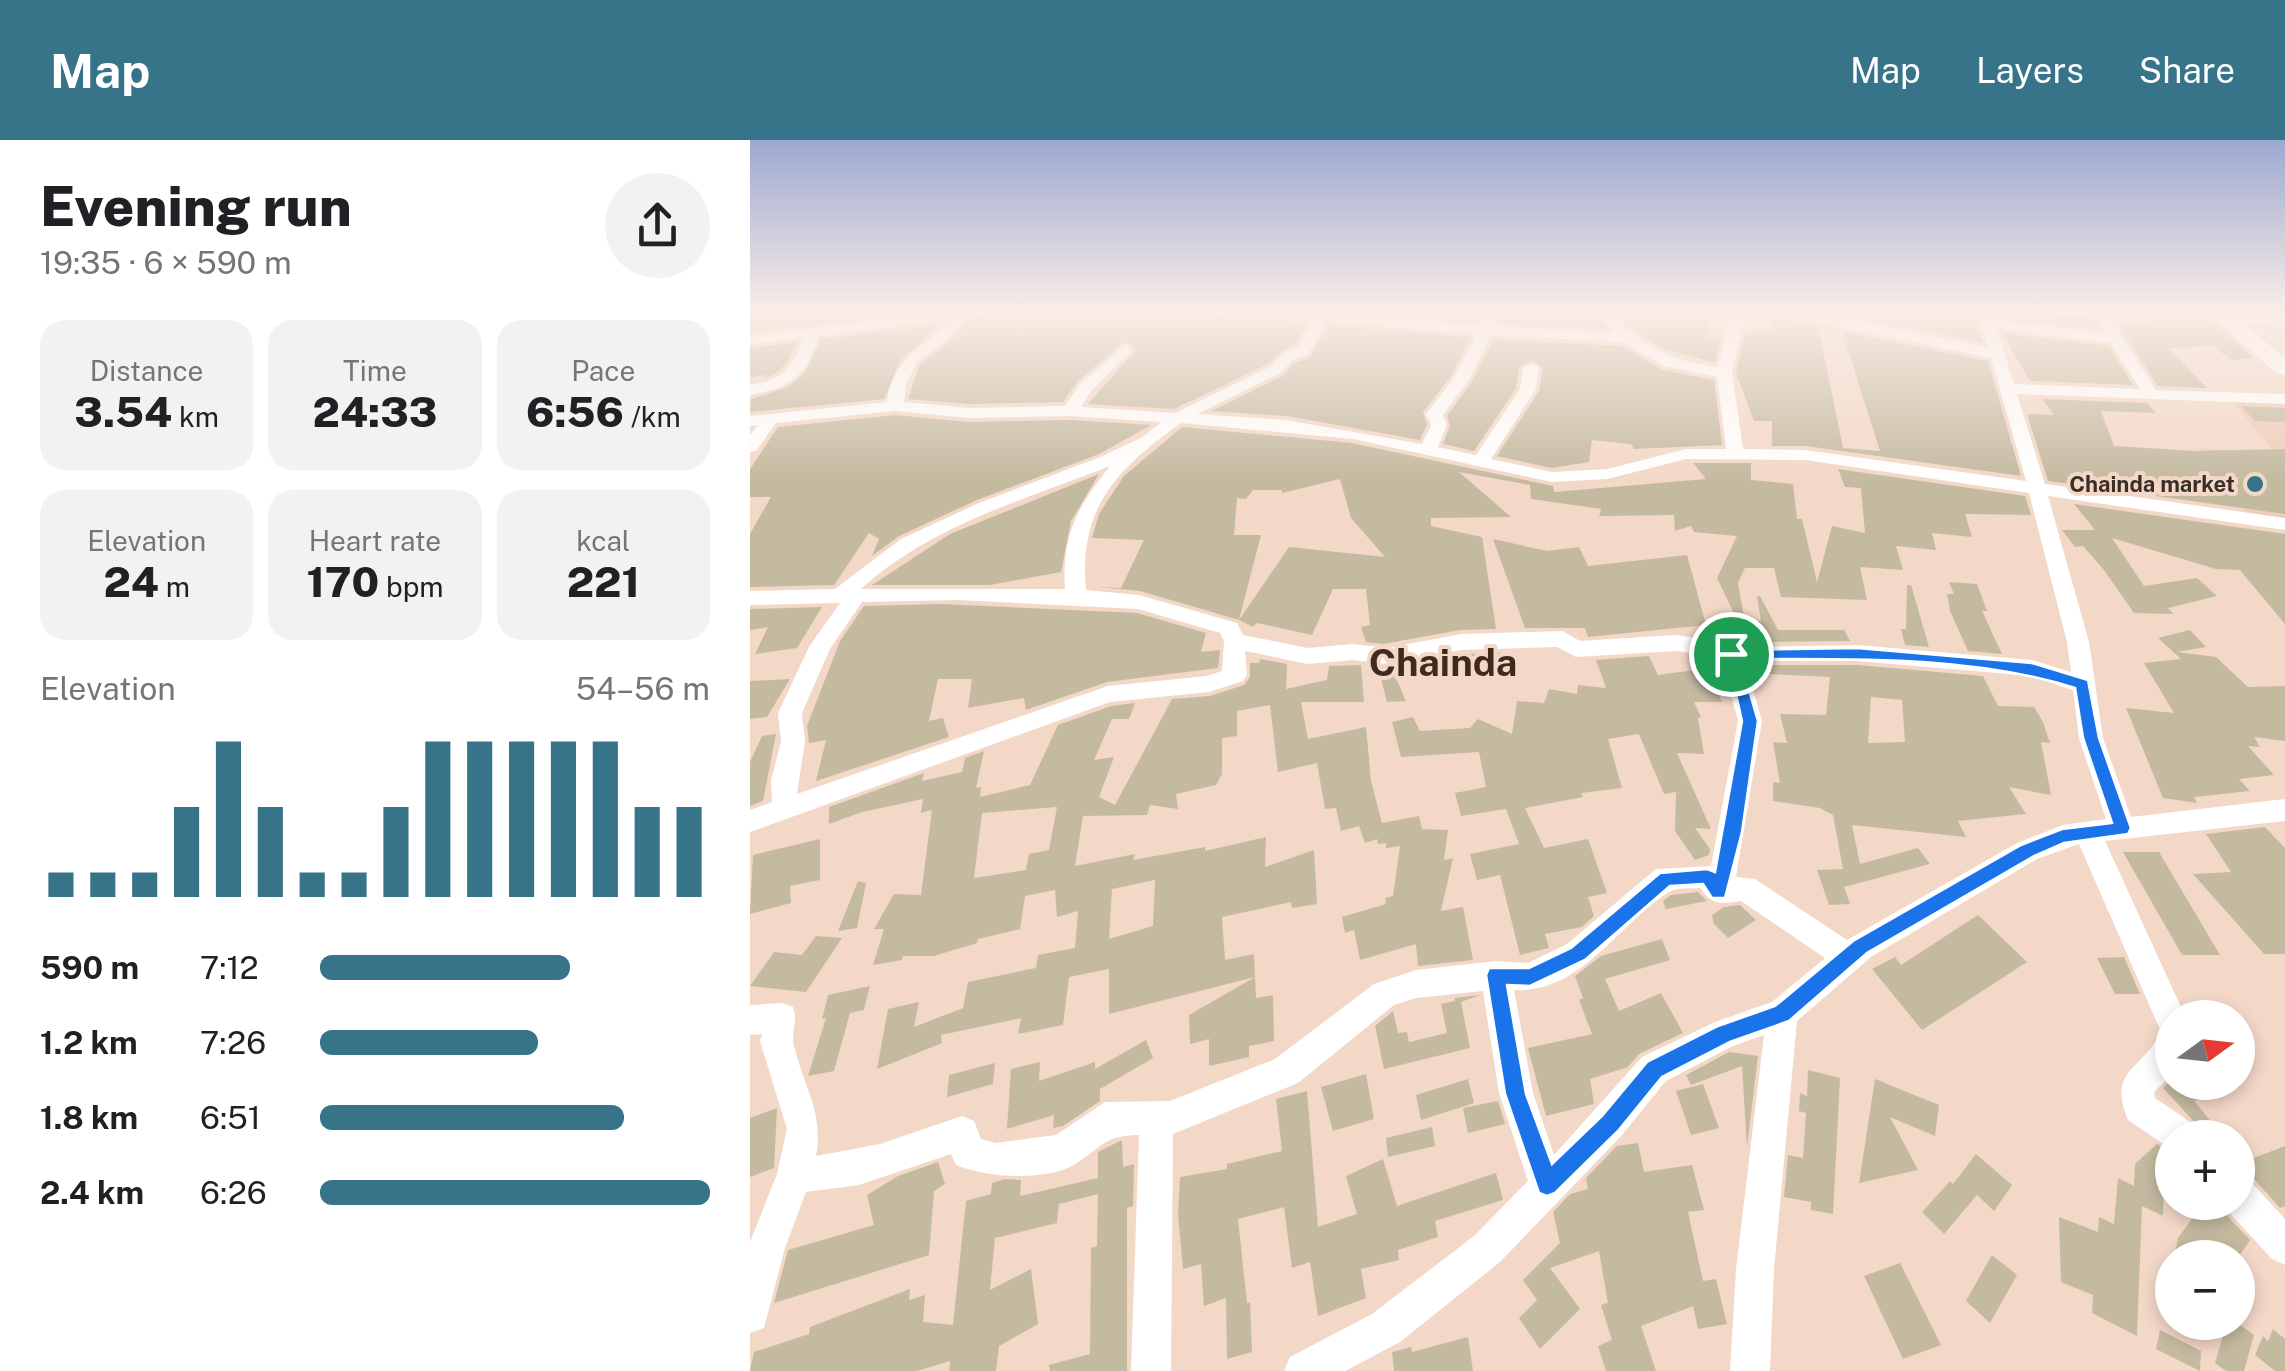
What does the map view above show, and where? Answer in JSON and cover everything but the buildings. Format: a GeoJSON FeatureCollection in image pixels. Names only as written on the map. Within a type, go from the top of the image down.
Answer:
{"type":"FeatureCollection","features":[{"type":"Feature","properties":{"kind":"street"},"geometry":{"type":"LineString","coordinates":[[750,390],[782,384],[800,367]]}},
{"type":"Feature","properties":{"kind":"street"},"geometry":{"type":"LineString","coordinates":[[895,406],[905,367]]}},
{"type":"Feature","properties":{"kind":"street"},"geometry":{"type":"LineString","coordinates":[[1070,411],[1085,388],[1106,367]]}},
{"type":"Feature","properties":{"kind":"street"},"geometry":{"type":"LineString","coordinates":[[785,811],[784,780],[793,742],[790,713],[820,647],[866,569],[896,547],[1156,436],[1177,418],[1278,367]]}},
{"type":"Feature","properties":{"kind":"street"},"geometry":{"type":"LineString","coordinates":[[1428,449],[1439,424],[1434,414],[1469,367]]}},
{"type":"Feature","properties":{"kind":"street"},"geometry":{"type":"LineString","coordinates":[[1692,367],[1724,373]]}},
{"type":"Feature","properties":{"kind":"street"},"geometry":{"type":"LineString","coordinates":[[1725,367],[1735,453]]}},
{"type":"Feature","properties":{"kind":"street"},"geometry":{"type":"LineString","coordinates":[[2000,367],[2078,642],[2091,738],[2122,828]]}},
{"type":"Feature","properties":{"kind":"street"},"geometry":{"type":"LineString","coordinates":[[2133,367],[2151,394]]}},
{"type":"Feature","properties":{"kind":"street"},"geometry":{"type":"LineString","coordinates":[[1481,462],[1518,407],[1528,388],[1531,368]]}},
{"type":"Feature","properties":{"kind":"street"},"geometry":{"type":"LineString","coordinates":[[2009,389],[2285,399]]}},
{"type":"Feature","properties":{"kind":"street"},"geometry":{"type":"LineString","coordinates":[[750,422],[895,406],[969,413],[1070,411],[1297,426],[1428,449],[1527,475],[1582,476],[1671,456],[1805,455],[2285,524]]}},
{"type":"Feature","properties":{"kind":"street"},"geometry":{"type":"LineString","coordinates":[[750,447],[771,419]]}},
{"type":"Feature","properties":{"kind":"street"},"geometry":{"type":"LineString","coordinates":[[1076,596],[1072,561],[1081,523],[1086,510],[1121,468],[1131,448]]}},
{"type":"Feature","properties":{"kind":"street"},"geometry":{"type":"LineString","coordinates":[[750,598],[958,593],[1000,598],[1076,596],[1140,602],[1230,628],[1235,641],[1235,675],[1209,684],[1108,694],[750,821]]}},
{"type":"Feature","properties":{"kind":"street"},"geometry":{"type":"LineString","coordinates":[[1235,641],[1308,656],[1352,652],[1387,656],[1461,642],[1562,639],[1576,648],[1676,643],[1731,654],[1857,654],[2032,668],[2082,684]]}},
{"type":"Feature","properties":{"kind":"street"},"geometry":{"type":"LineString","coordinates":[[1719,892],[1733,832],[1750,721],[1731,654]]}},
{"type":"Feature","properties":{"kind":"street"},"geometry":{"type":"LineString","coordinates":[[1304,1371],[1386,1328],[1488,1249],[1547,1184],[1610,1124],[1654,1070],[1726,1033],[1782,1014],[1844,958],[2027,851],[2062,836],[2087,832],[2284,811]]}},
{"type":"Feature","properties":{"kind":"street"},"geometry":{"type":"LineString","coordinates":[[2087,832],[2162,1000]]}},
{"type":"Feature","properties":{"kind":"street"},"geometry":{"type":"LineString","coordinates":[[795,1174],[816,1175],[879,1160],[962,1133],[968,1152],[995,1160],[1063,1152],[1105,1119],[1156,1120],[1286,1071],[1385,994],[1416,984],[1496,975],[1530,977],[1578,954],[1666,878],[1707,876],[1719,892]]}},
{"type":"Feature","properties":{"kind":"street"},"geometry":{"type":"LineString","coordinates":[[1719,892],[1744,888],[1824,938],[1844,958]]}},
{"type":"Feature","properties":{"kind":"street"},"geometry":{"type":"LineString","coordinates":[[1496,975],[1516,1094],[1547,1184]]}},
{"type":"Feature","properties":{"kind":"street"},"geometry":{"type":"LineString","coordinates":[[1750,1371],[1756,1269],[1782,1014]]}},
{"type":"Feature","properties":{"kind":"street"},"geometry":{"type":"LineString","coordinates":[[750,1020],[782,1018],[776,1040],[804,1129],[795,1174],[766,1248],[750,1314]]}},
{"type":"Feature","properties":{"kind":"street"},"geometry":{"type":"LineString","coordinates":[[2155,1068],[2136,1086],[2140,1108],[2158,1120]]}},
{"type":"Feature","properties":{"kind":"street"},"geometry":{"type":"LineString","coordinates":[[1151,1371],[1156,1120]]}},
{"type":"Feature","properties":{"kind":"street"},"geometry":{"type":"LineString","coordinates":[[2255,1213],[2285,1246]]}},
{"type":"Feature","properties":{"kind":"shaded area","name":"Chainda market"},"geometry":{"type":"Polygon","coordinates":[[[2228,396],[2285,399],[2285,519],[2248,514],[2199,449],[2275,453],[2228,396]]]}},
{"type":"Feature","properties":{"kind":"place","name":"Chainda market"},"geometry":{"type":"Point","coordinates":[2255,484]}},
{"type":"Feature","properties":{"kind":"district","name":"Chainda"},"geometry":{"type":"Point","coordinates":[1443,662]}},
{"type":"Feature","properties":{"kind":"route"},"geometry":{"type":"LineString","coordinates":[[1731,654],[1857,654],[2032,668],[2082,684],[2091,738],[2122,828],[2062,836],[2027,851],[1860,947],[1782,1014],[1726,1033],[1654,1070],[1610,1124],[1547,1184],[1516,1094],[1496,975],[1530,977],[1578,954],[1666,878],[1707,876],[1719,892],[1733,832],[1750,721],[1750,710],[1731,654]]}}]}
